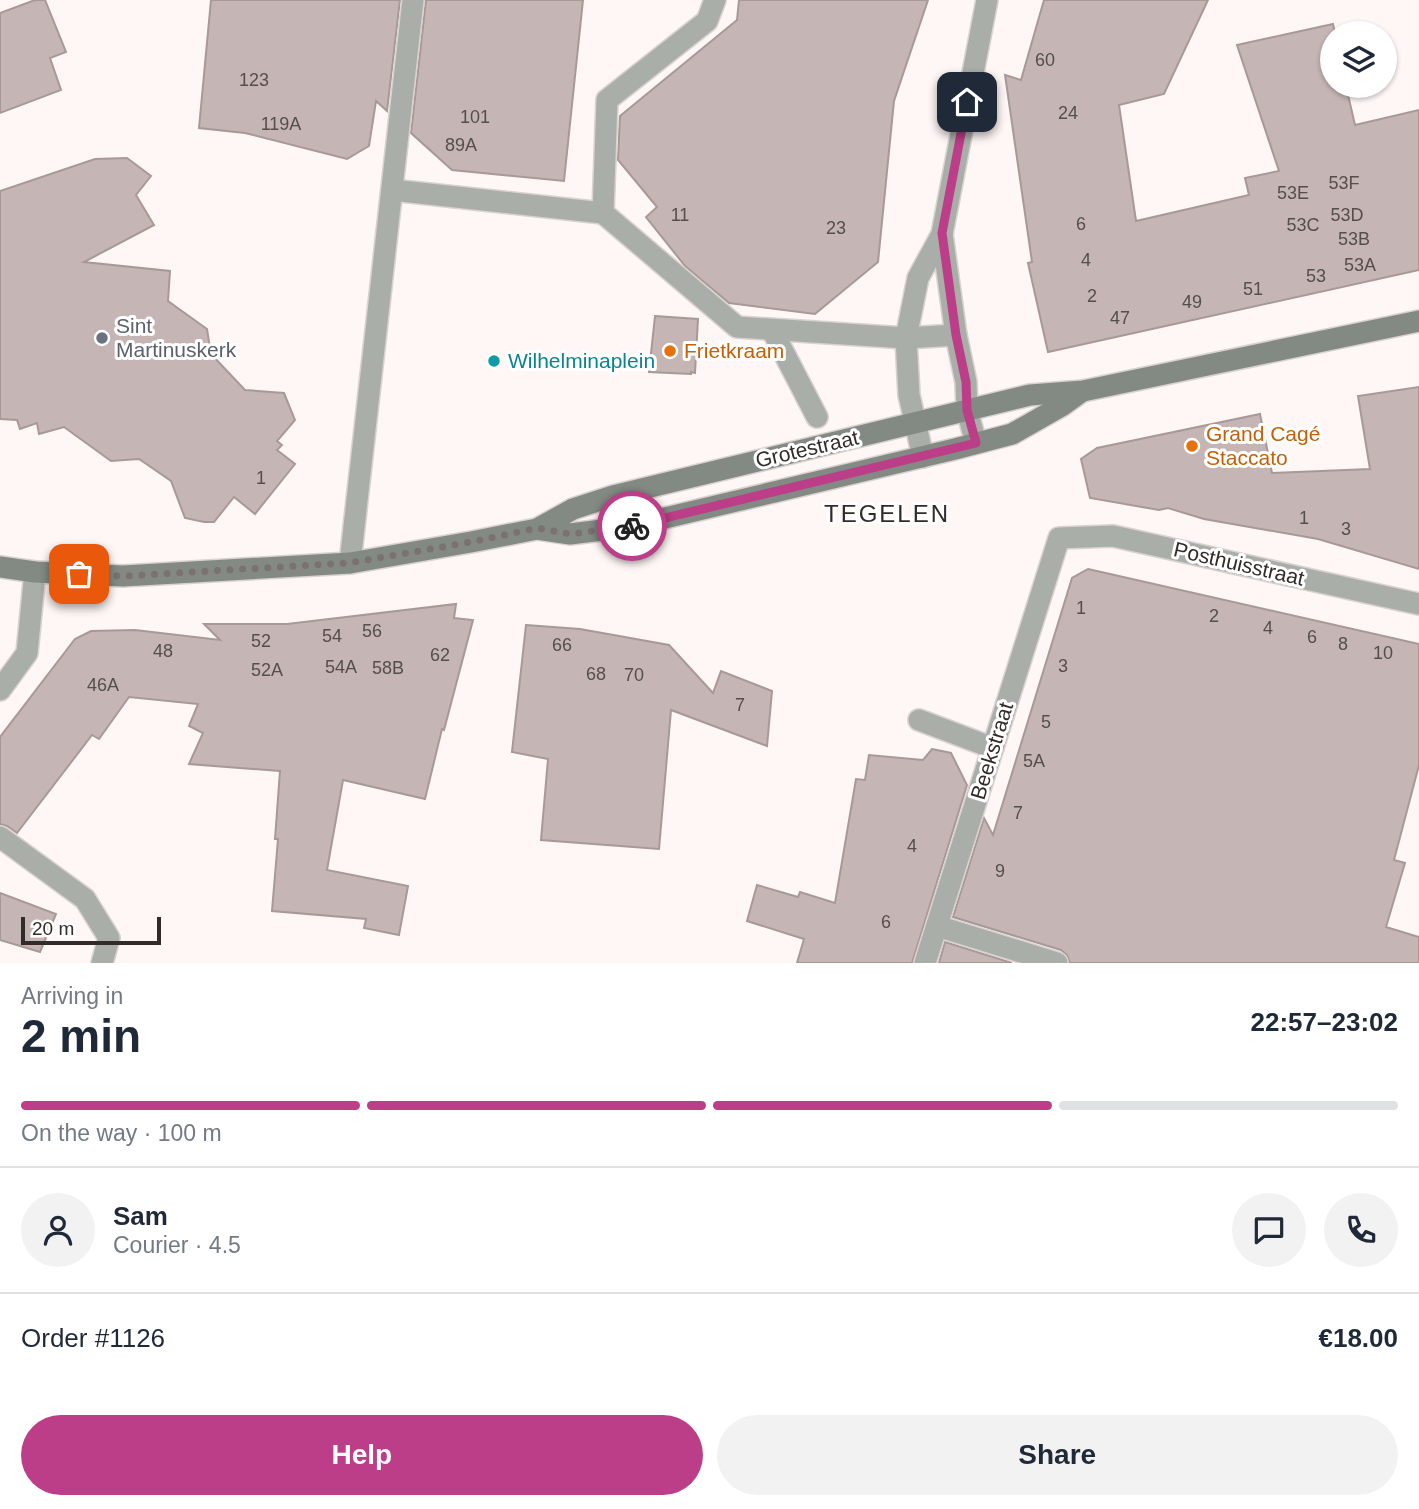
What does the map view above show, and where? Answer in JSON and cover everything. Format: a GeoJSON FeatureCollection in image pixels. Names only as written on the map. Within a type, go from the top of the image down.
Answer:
{"type":"FeatureCollection","features":[{"type":"Feature","properties":{"kind":"main road","name":"Grotestraat"},"geometry":{"type":"LineString","coordinates":[[0,567],[35,572],[123,576],[349,563],[471,542],[537,528],[573,509],[613,496],[1030,395],[1083,391],[1419,321]]}},
{"type":"Feature","properties":{"kind":"main road","name":"Grotestraat"},"geometry":{"type":"LineString","coordinates":[[537,528],[570,534],[627,527],[923,457],[1012,434],[1083,391]]}},
{"type":"Feature","properties":{"kind":"street"},"geometry":{"type":"LineString","coordinates":[[349,563],[413,0]]}},
{"type":"Feature","properties":{"kind":"street"},"geometry":{"type":"LineString","coordinates":[[603,213],[607,100],[707,21],[715,0]]}},
{"type":"Feature","properties":{"kind":"street"},"geometry":{"type":"LineString","coordinates":[[923,457],[909,395],[906,338],[918,278],[942,233],[987,0]]}},
{"type":"Feature","properties":{"kind":"street"},"geometry":{"type":"LineString","coordinates":[[392,190],[603,213],[737,327],[906,338],[956,335]]}},
{"type":"Feature","properties":{"kind":"street"},"geometry":{"type":"LineString","coordinates":[[942,233],[956,335],[966,382],[967,410],[976,443]]}},
{"type":"Feature","properties":{"kind":"street"},"geometry":{"type":"LineString","coordinates":[[772,330],[817,417]]}},
{"type":"Feature","properties":{"kind":"street","name":"Posthuisstraat"},"geometry":{"type":"LineString","coordinates":[[1059,538],[1113,536],[1419,604]]}},
{"type":"Feature","properties":{"kind":"street","name":"Beekstraat"},"geometry":{"type":"LineString","coordinates":[[925,963],[1059,538]]}},
{"type":"Feature","properties":{"kind":"street"},"geometry":{"type":"LineString","coordinates":[[0,690],[27,653],[35,572]]}},
{"type":"Feature","properties":{"kind":"street"},"geometry":{"type":"LineString","coordinates":[[919,720],[993,748]]}},
{"type":"Feature","properties":{"kind":"street"},"geometry":{"type":"LineString","coordinates":[[0,837],[85,899],[109,938],[102,963]]}},
{"type":"Feature","properties":{"kind":"street"},"geometry":{"type":"LineString","coordinates":[[937,926],[1057,963]]}},
{"type":"Feature","properties":{"kind":"building"},"geometry":{"type":"Polygon","coordinates":[[[35,0],[45,0],[66,52],[50,58],[61,90],[0,113],[0,13],[35,0]]]}},
{"type":"Feature","properties":{"kind":"building"},"geometry":{"type":"Polygon","coordinates":[[[211,0],[400,0],[387,111],[376,101],[369,146],[347,159],[245,133],[199,128],[211,0]]]}},
{"type":"Feature","properties":{"kind":"building"},"geometry":{"type":"Polygon","coordinates":[[[426,0],[583,0],[564,181],[452,170],[411,133],[426,0]]]}},
{"type":"Feature","properties":{"kind":"building"},"geometry":{"type":"Polygon","coordinates":[[[739,0],[928,0],[894,101],[878,262],[815,314],[729,303],[685,266],[646,217],[657,207],[618,160],[620,116],[737,20],[739,0]]]}},
{"type":"Feature","properties":{"kind":"building"},"geometry":{"type":"Polygon","coordinates":[[[1044,0],[1208,0],[1164,94],[1119,105],[1136,221],[1249,195],[1245,178],[1279,171],[1237,45],[1320,27],[1320,98],[1349,98],[1355,125],[1419,110],[1419,270],[1048,352],[1028,263],[1032,262],[1005,75],[1021,80],[1044,0]]]}},
{"type":"Feature","properties":{"kind":"building","name":"Sint Martinuskerk"},"geometry":{"type":"Polygon","coordinates":[[[127,158],[151,176],[136,195],[154,225],[84,262],[170,271],[168,301],[207,329],[211,354],[245,390],[284,393],[295,420],[277,441],[282,445],[277,450],[295,464],[255,514],[234,497],[214,522],[185,518],[171,481],[139,459],[111,461],[64,427],[39,434],[37,423],[20,429],[17,420],[0,419],[0,191],[95,159],[127,158]]]}},
{"type":"Feature","properties":{"kind":"building"},"geometry":{"type":"Polygon","coordinates":[[[655,316],[698,319],[695,373],[649,372],[655,316]]]}},
{"type":"Feature","properties":{"kind":"building"},"geometry":{"type":"Polygon","coordinates":[[[1419,387],[1419,569],[1318,539],[1204,519],[1168,508],[1159,510],[1090,498],[1081,459],[1097,448],[1260,414],[1272,473],[1370,469],[1358,396],[1419,387]]]}},
{"type":"Feature","properties":{"kind":"building"},"geometry":{"type":"Polygon","coordinates":[[[1088,569],[1419,644],[1419,765],[1394,860],[1405,863],[1386,927],[1419,937],[1419,963],[1070,963],[1061,950],[953,917],[984,818],[993,835],[1072,578],[1088,569]]]}},
{"type":"Feature","properties":{"kind":"building"},"geometry":{"type":"Polygon","coordinates":[[[456,604],[454,618],[473,620],[425,799],[343,780],[327,870],[408,886],[399,935],[364,928],[366,919],[272,911],[280,771],[189,764],[203,733],[189,726],[198,704],[129,697],[99,739],[92,735],[17,833],[0,824],[0,737],[75,639],[91,631],[135,630],[220,640],[204,624],[287,624],[456,604]]]}},
{"type":"Feature","properties":{"kind":"building"},"geometry":{"type":"Polygon","coordinates":[[[526,625],[580,629],[669,645],[713,693],[721,671],[772,691],[767,746],[671,710],[659,849],[541,840],[548,759],[512,752],[526,625]]]}},
{"type":"Feature","properties":{"kind":"building"},"geometry":{"type":"Polygon","coordinates":[[[932,749],[951,753],[967,785],[912,963],[797,963],[804,939],[747,921],[757,885],[798,897],[800,892],[835,903],[856,779],[865,780],[869,755],[923,760],[932,749]]]}},
{"type":"Feature","properties":{"kind":"building"},"geometry":{"type":"Polygon","coordinates":[[[0,893],[56,914],[40,952],[0,940],[0,893]]]}},
{"type":"Feature","properties":{"kind":"building"},"geometry":{"type":"Polygon","coordinates":[[[945,942],[1012,963],[939,963],[945,942]]]}},
{"type":"Feature","properties":{"kind":"way so far"},"geometry":{"type":"LineString","coordinates":[[79,574],[123,576],[349,563],[537,528],[570,534],[632,526]]}},
{"type":"Feature","properties":{"kind":"place","name":"Sint Martinuskerk"},"geometry":{"type":"Point","coordinates":[102,338]}},
{"type":"Feature","properties":{"kind":"place","name":"Frietkraam"},"geometry":{"type":"Point","coordinates":[670,351]}},
{"type":"Feature","properties":{"kind":"place","name":"Wilhelminaplein"},"geometry":{"type":"Point","coordinates":[494,361]}},
{"type":"Feature","properties":{"kind":"place","name":"Grand Cagé Staccato"},"geometry":{"type":"Point","coordinates":[1192,446]}},
{"type":"Feature","properties":{"kind":"district","name":"TEGELEN"},"geometry":{"type":"Point","coordinates":[887,514]}},
{"type":"Feature","properties":{"kind":"route"},"geometry":{"type":"LineString","coordinates":[[632,526],[976,443],[967,410],[966,382],[956,335],[942,233],[967,102]]}}]}
